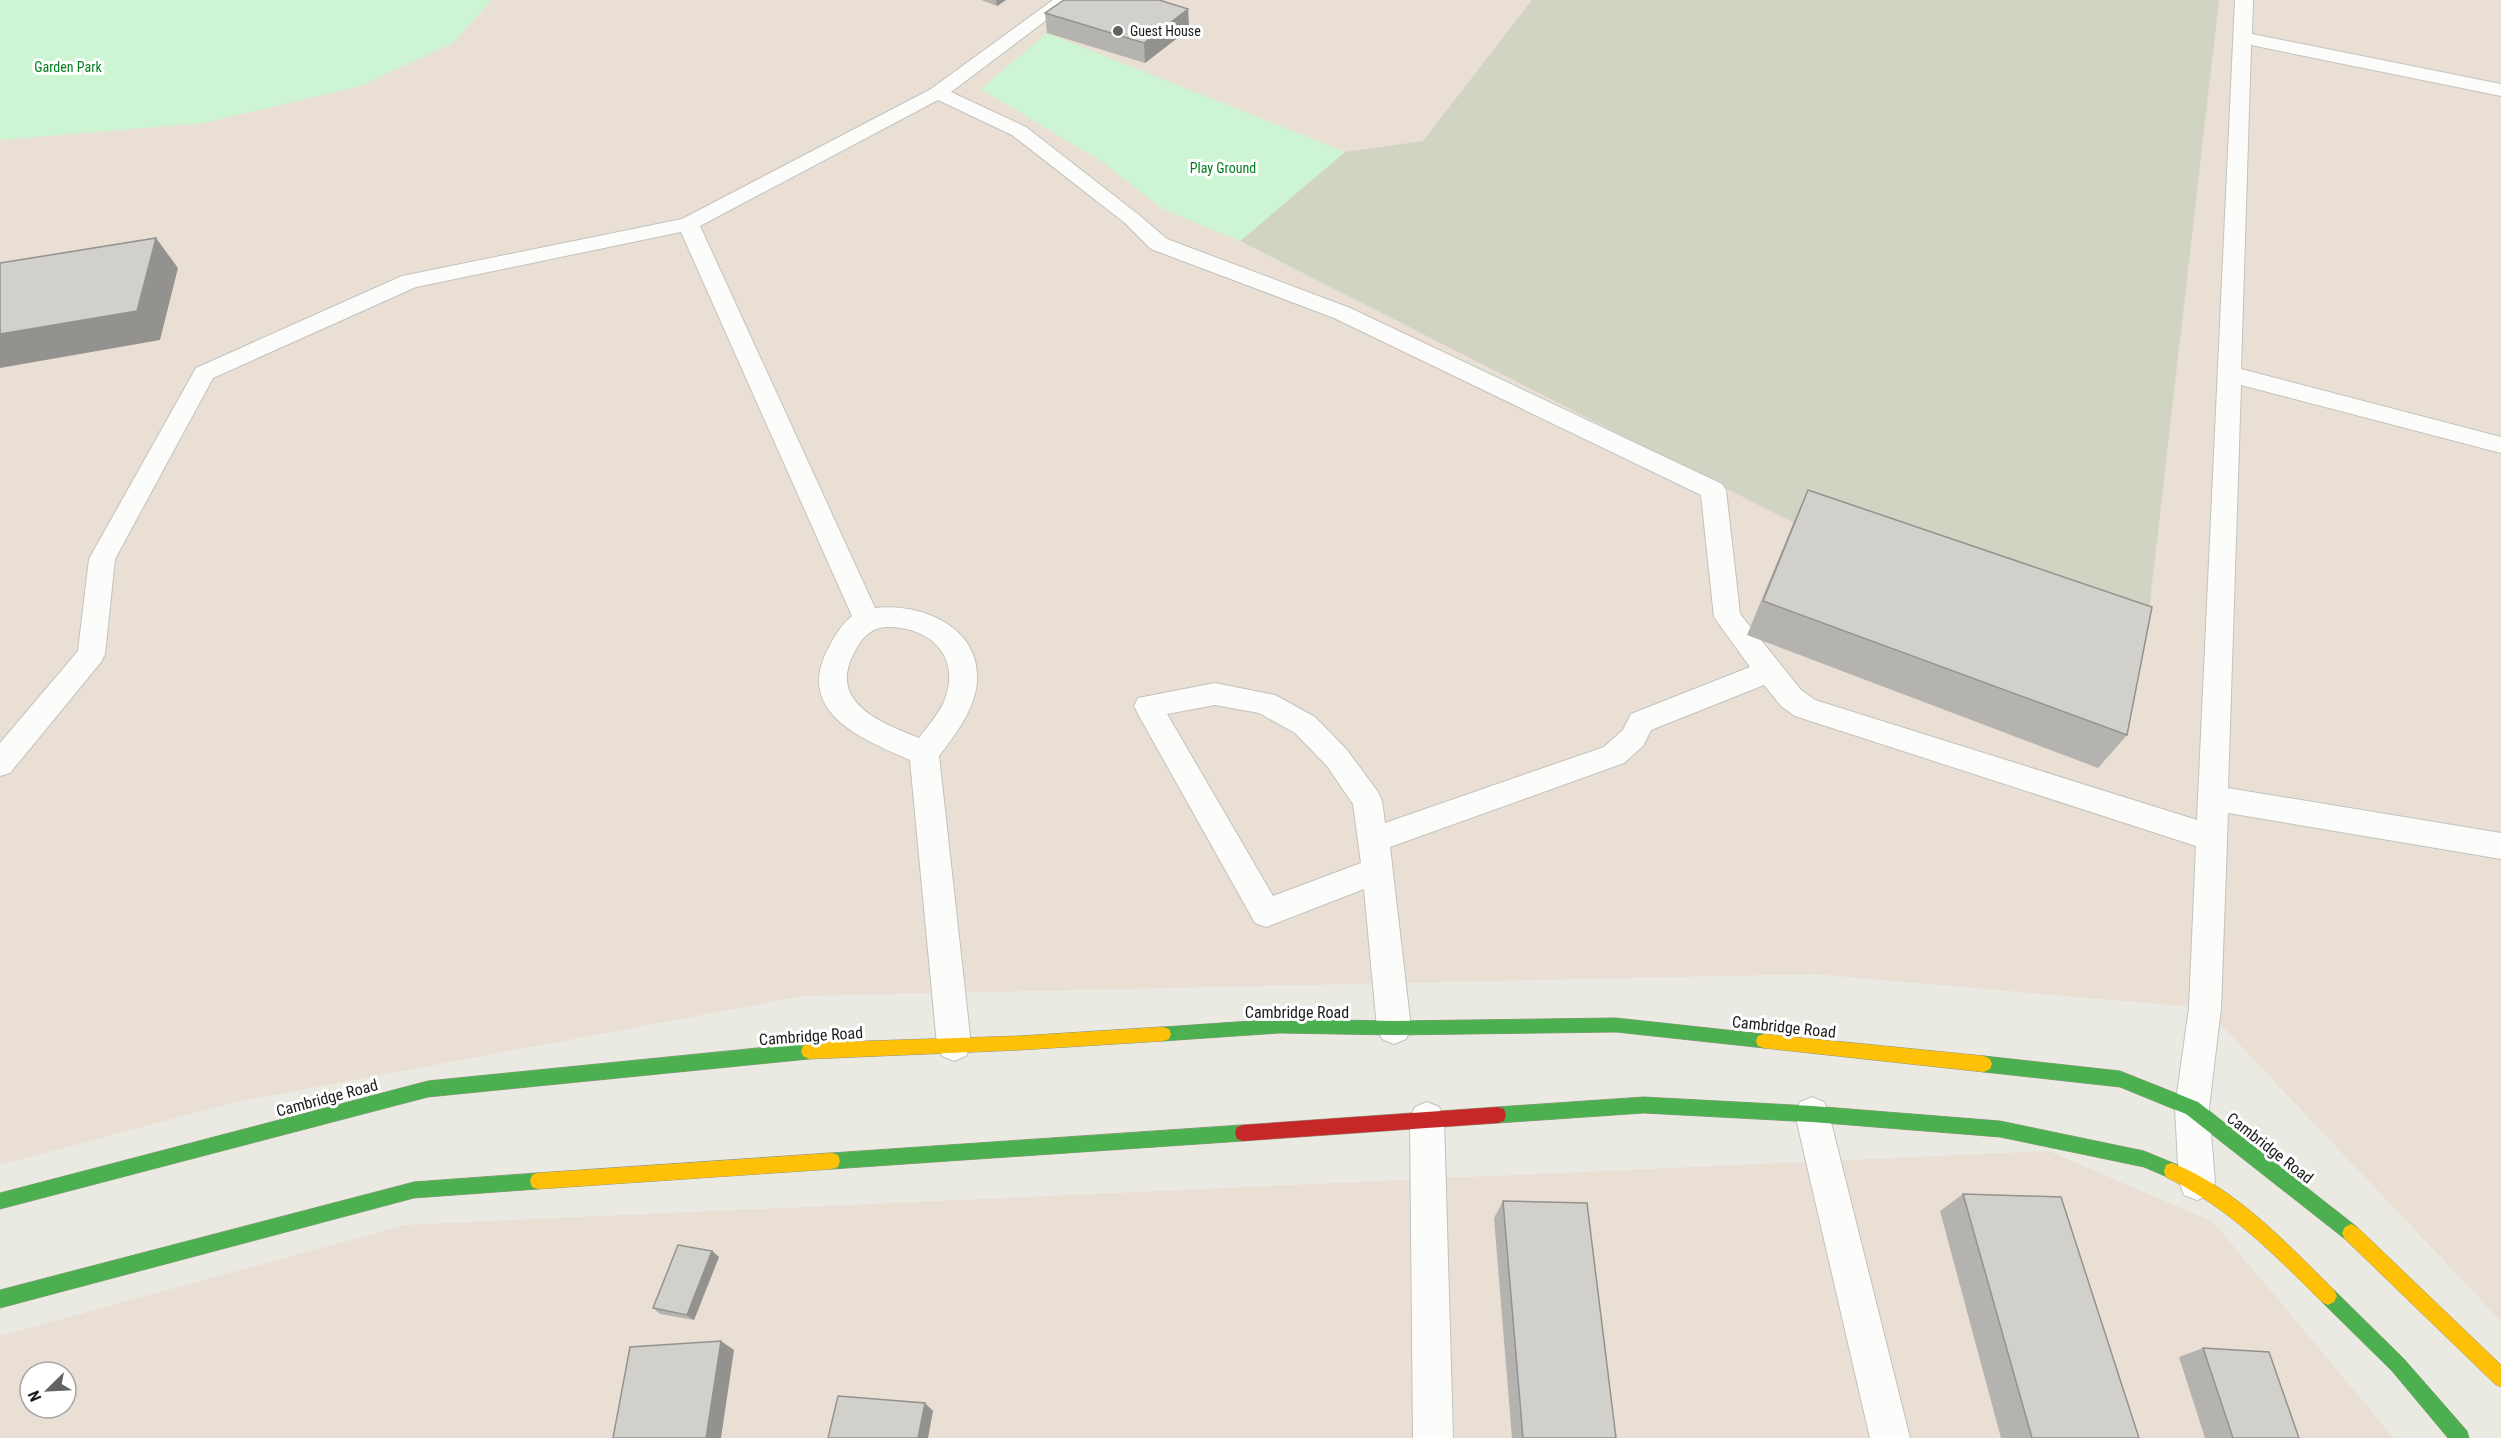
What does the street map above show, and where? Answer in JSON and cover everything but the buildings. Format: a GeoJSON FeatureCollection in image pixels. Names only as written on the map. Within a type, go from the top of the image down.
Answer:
{"type":"FeatureCollection","features":[{"type":"Feature","properties":{"kind":"street","name":"Cambridge Road"},"geometry":{"type":"LineString","coordinates":[[0,1202],[428,1089],[812,1051],[1019,1043],[1280,1026],[1394,1028],[1616,1025],[2120,1079],[2192,1108],[2356,1238],[2501,1378]]}},
{"type":"Feature","properties":{"kind":"street"},"geometry":{"type":"LineString","coordinates":[[0,1299],[414,1190],[1644,1105],[1812,1114],[2000,1129],[2144,1159],[2197,1182],[2271,1240],[2398,1365],[2460,1438]]}},
{"type":"Feature","properties":{"kind":"lane"},"geometry":{"type":"LineString","coordinates":[[0,764],[91,654],[102,559],[204,373],[410,281],[688,224],[938,93],[1064,0]]}},
{"type":"Feature","properties":{"kind":"lane"},"geometry":{"type":"LineString","coordinates":[[2197,1182],[2192,1108],[2205,1008],[2244,0]]}},
{"type":"Feature","properties":{"kind":"lane"},"geometry":{"type":"LineString","coordinates":[[2242,38],[2501,90]]}},
{"type":"Feature","properties":{"kind":"lane"},"geometry":{"type":"LineString","coordinates":[[938,93],[1019,131],[1132,219],[1159,244],[1342,313],[1713,490],[1727,617],[1791,698],[1805,708],[2212,838]]}},
{"type":"Feature","properties":{"kind":"lane"},"geometry":{"type":"LineString","coordinates":[[688,224],[867,620]]}},
{"type":"Feature","properties":{"kind":"lane"},"geometry":{"type":"LineString","coordinates":[[2229,374],[2501,445]]}},
{"type":"Feature","properties":{"kind":"lane"},"geometry":{"type":"LineString","coordinates":[[924,753],[868,728],[842,709],[831,685],[837,659],[848,637],[867,620],[899,614],[920,619],[945,635],[961,658],[963,681],[958,704],[948,724],[924,753],[954,1045]]}},
{"type":"Feature","properties":{"kind":"lane"},"geometry":{"type":"LineString","coordinates":[[1394,1028],[1375,855],[1367,801],[1337,758],[1305,725],[1265,703],[1215,694],[1148,706],[1266,913],[1375,855],[1614,755],[1633,738],[1641,723],[1769,671]]}},
{"type":"Feature","properties":{"kind":"lane"},"geometry":{"type":"LineString","coordinates":[[2213,798],[2501,846]]}},
{"type":"Feature","properties":{"kind":"lane"},"geometry":{"type":"LineString","coordinates":[[1812,1114],[1890,1438]]}},
{"type":"Feature","properties":{"kind":"lane"},"geometry":{"type":"LineString","coordinates":[[1427,1119],[1433,1438]]}},
{"type":"Feature","properties":{"kind":"shaded area"},"geometry":{"type":"Polygon","coordinates":[[[0,0],[2501,0],[2501,1321],[2205,1008],[1814,974],[803,996],[231,1103],[0,1165],[0,0]]]}},
{"type":"Feature","properties":{"kind":"shaded area"},"geometry":{"type":"Polygon","coordinates":[[[1532,0],[2219,0],[2145,645],[1796,524],[1240,241],[1345,152],[1423,141],[1532,0]]]}},
{"type":"Feature","properties":{"kind":"shaded area"},"geometry":{"type":"Polygon","coordinates":[[[2049,1151],[2213,1222],[2394,1438],[0,1438],[0,1336],[405,1225],[2049,1151]]]}},
{"type":"Feature","properties":{"kind":"green space","name":"Garden Park"},"geometry":{"type":"Polygon","coordinates":[[[0,0],[492,0],[453,43],[360,86],[204,123],[0,140],[0,0]]]}},
{"type":"Feature","properties":{"kind":"green space","name":"Play Ground"},"geometry":{"type":"Polygon","coordinates":[[[1047,33],[1345,152],[1240,241],[1163,209],[1101,161],[981,89],[1047,33]]]}},
{"type":"Feature","properties":{"kind":"traffic: fast"},"geometry":{"type":"LineString","coordinates":[[1163,1034],[1280,1026],[1394,1028],[1616,1025],[1764,1041]]}},
{"type":"Feature","properties":{"kind":"traffic: fast"},"geometry":{"type":"LineString","coordinates":[[0,1201],[428,1089],[809,1051]]}},
{"type":"Feature","properties":{"kind":"traffic: fast"},"geometry":{"type":"LineString","coordinates":[[1984,1064],[2120,1079],[2192,1108],[2351,1233]]}},
{"type":"Feature","properties":{"kind":"traffic: fast"},"geometry":{"type":"LineString","coordinates":[[1498,1115],[1644,1105],[1812,1114],[2000,1129],[2144,1159],[2172,1171]]}},
{"type":"Feature","properties":{"kind":"traffic: fast"},"geometry":{"type":"LineString","coordinates":[[832,1161],[1243,1133]]}},
{"type":"Feature","properties":{"kind":"traffic: fast"},"geometry":{"type":"LineString","coordinates":[[0,1299],[414,1190],[538,1181]]}},
{"type":"Feature","properties":{"kind":"traffic: fast"},"geometry":{"type":"LineString","coordinates":[[2328,1296],[2398,1365],[2460,1438]]}},
{"type":"Feature","properties":{"kind":"traffic: slow"},"geometry":{"type":"LineString","coordinates":[[809,1051],[1019,1043],[1163,1034]]}},
{"type":"Feature","properties":{"kind":"traffic: slow"},"geometry":{"type":"LineString","coordinates":[[1764,1041],[1984,1064]]}},
{"type":"Feature","properties":{"kind":"traffic: slow"},"geometry":{"type":"LineString","coordinates":[[538,1181],[832,1161]]}},
{"type":"Feature","properties":{"kind":"traffic: slow"},"geometry":{"type":"LineString","coordinates":[[2172,1171],[2216,1195],[2236,1210],[2274,1243],[2328,1296]]}},
{"type":"Feature","properties":{"kind":"traffic: slow"},"geometry":{"type":"LineString","coordinates":[[2351,1233],[2501,1378]]}},
{"type":"Feature","properties":{"kind":"traffic: jam"},"geometry":{"type":"LineString","coordinates":[[1243,1133],[1498,1115]]}},
{"type":"Feature","properties":{"kind":"place","name":"Guest House"},"geometry":{"type":"Point","coordinates":[1118,31]}}]}
